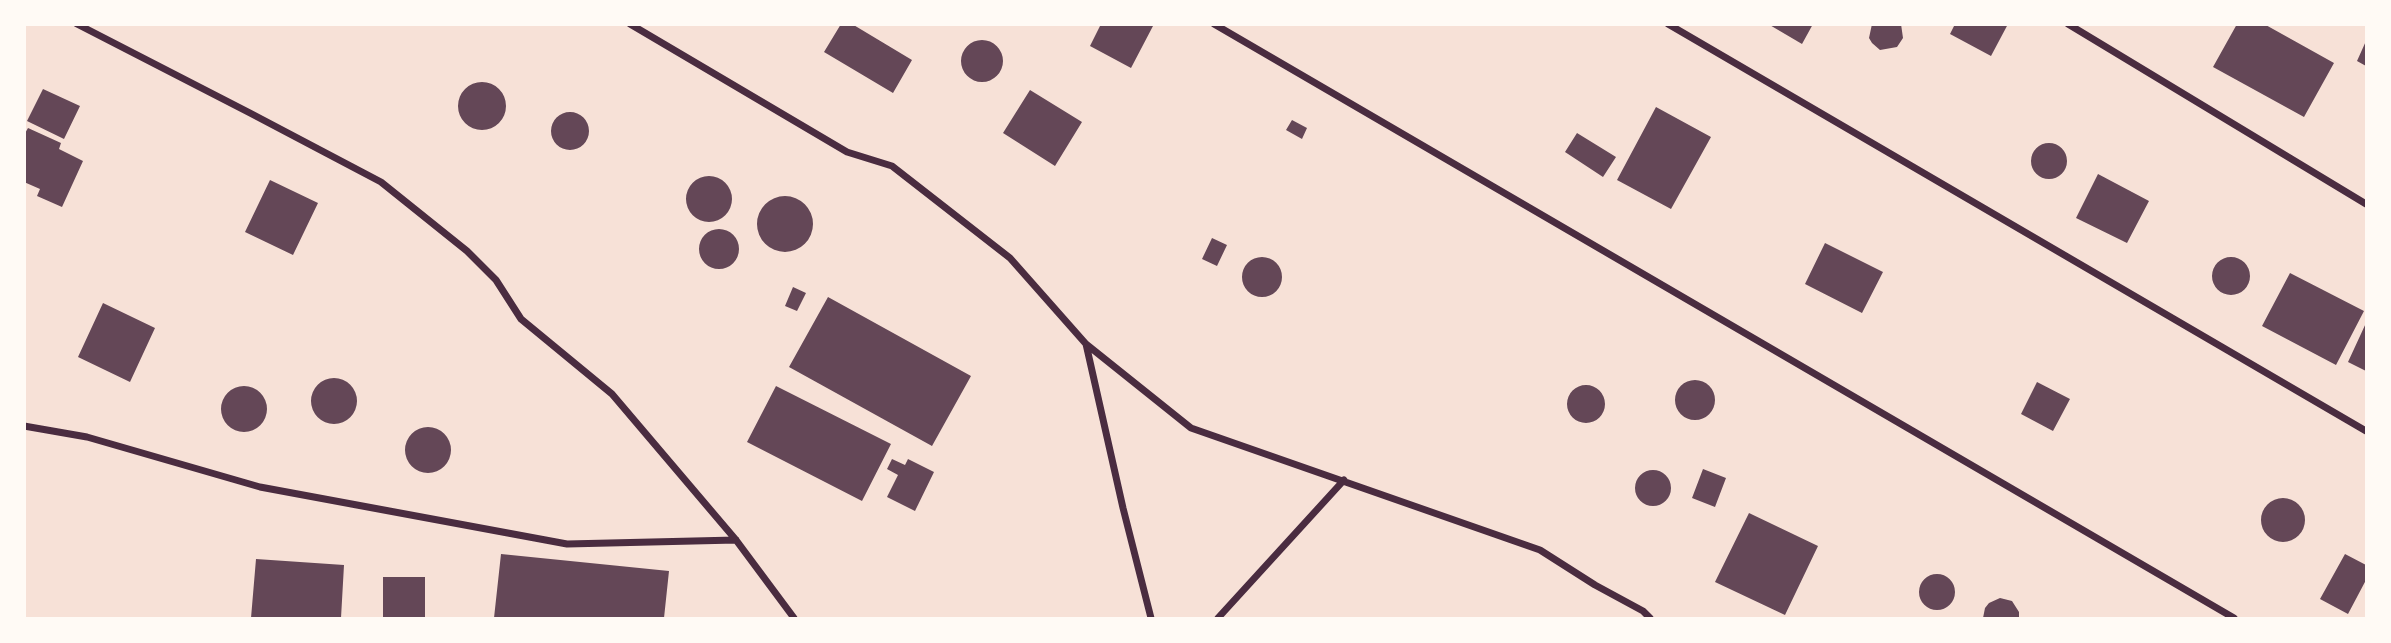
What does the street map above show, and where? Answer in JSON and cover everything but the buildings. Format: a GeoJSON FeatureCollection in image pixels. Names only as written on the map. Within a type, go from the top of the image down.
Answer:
{"type":"FeatureCollection","features":[{"type":"Feature","properties":{"kind":"street"},"geometry":{"type":"LineString","coordinates":[[77,24],[381,182],[467,251],[495,279],[522,319],[612,394],[736,540],[794,618]]}},
{"type":"Feature","properties":{"kind":"street"},"geometry":{"type":"LineString","coordinates":[[630,24],[847,152],[892,166],[1010,258],[1086,344],[1191,428],[1540,550],[1643,611],[1650,618]]}},
{"type":"Feature","properties":{"kind":"street"},"geometry":{"type":"LineString","coordinates":[[1214,24],[2234,618]]}},
{"type":"Feature","properties":{"kind":"street"},"geometry":{"type":"LineString","coordinates":[[1668,24],[2367,431]]}},
{"type":"Feature","properties":{"kind":"street"},"geometry":{"type":"LineString","coordinates":[[2068,24],[2367,204]]}},
{"type":"Feature","properties":{"kind":"street"},"geometry":{"type":"LineString","coordinates":[[1086,344],[1151,618]]}},
{"type":"Feature","properties":{"kind":"street"},"geometry":{"type":"LineString","coordinates":[[24,426],[87,436],[260,487],[567,544],[736,540]]}},
{"type":"Feature","properties":{"kind":"street"},"geometry":{"type":"LineString","coordinates":[[1218,618],[1344,480]]}}]}
